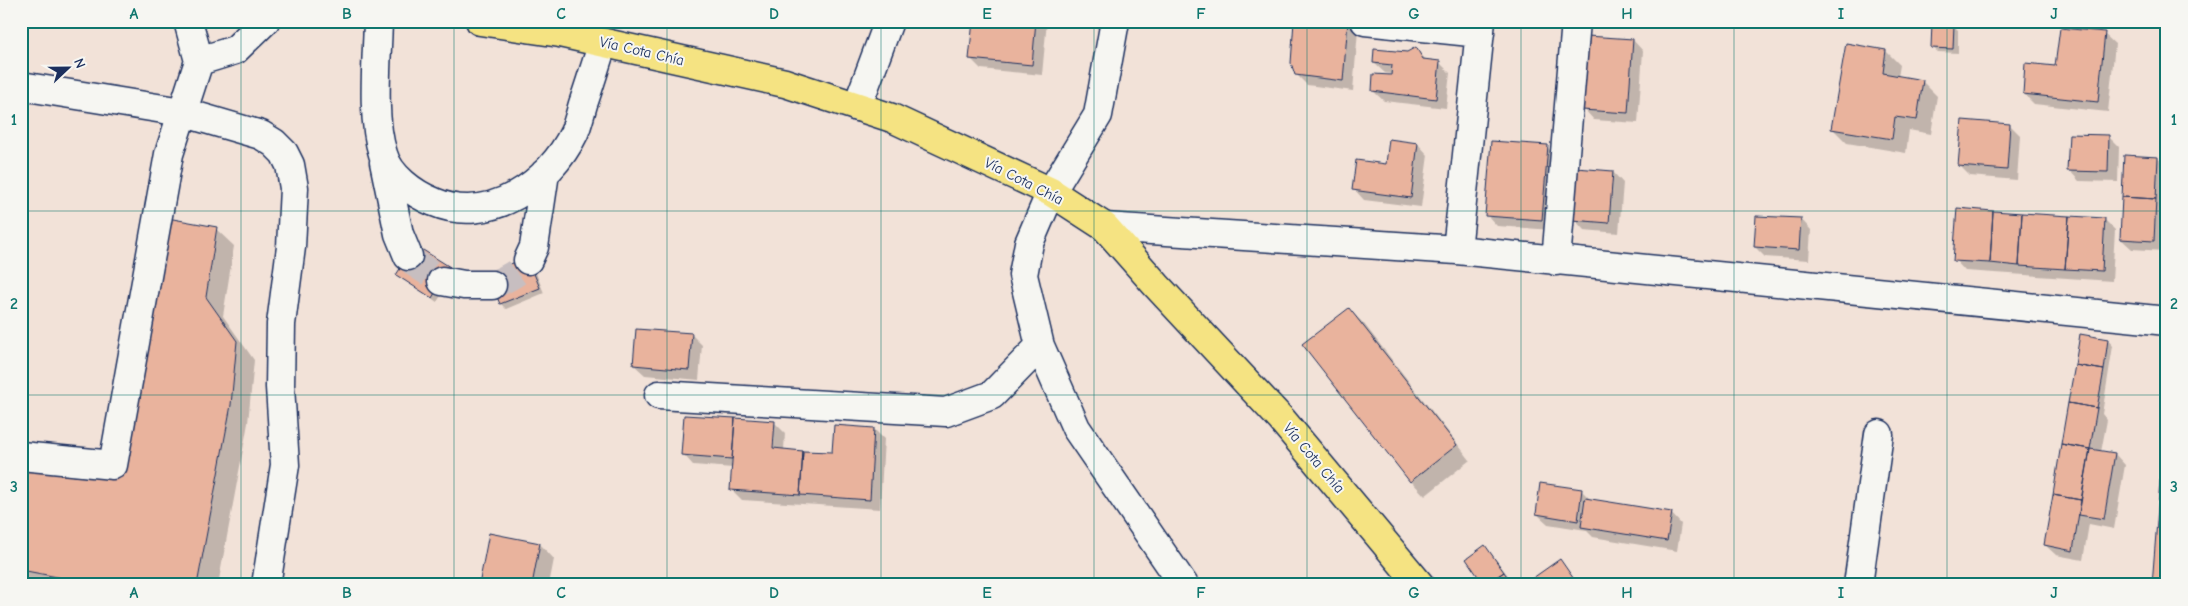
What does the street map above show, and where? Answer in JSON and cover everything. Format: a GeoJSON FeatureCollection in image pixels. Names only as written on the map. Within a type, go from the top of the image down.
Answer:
{"type":"FeatureCollection","features":[{"type":"Feature","properties":{"kind":"main road","name":"Vía Cota Chía"},"geometry":{"type":"LineString","coordinates":[[480,21],[560,27],[603,43],[785,83],[892,118],[1051,192],[1105,227],[1156,286],[1282,420],[1420,585]]}},
{"type":"Feature","properties":{"kind":"street"},"geometry":{"type":"LineString","coordinates":[[21,456],[113,465],[169,154],[199,60],[188,21]]}},
{"type":"Feature","properties":{"kind":"street"},"geometry":{"type":"LineString","coordinates":[[199,60],[235,50],[265,21]]}},
{"type":"Feature","properties":{"kind":"street"},"geometry":{"type":"LineString","coordinates":[[378,21],[376,90],[378,132],[399,234],[408,256]]}},
{"type":"Feature","properties":{"kind":"street"},"geometry":{"type":"LineString","coordinates":[[857,107],[888,21]]}},
{"type":"Feature","properties":{"kind":"street"},"geometry":{"type":"LineString","coordinates":[[1115,21],[1098,115],[1051,192],[1029,243],[1023,275],[1040,346],[1076,428],[1184,585]]}},
{"type":"Feature","properties":{"kind":"street"},"geometry":{"type":"LineString","coordinates":[[1365,21],[1480,27],[1457,250]]}},
{"type":"Feature","properties":{"kind":"street"},"geometry":{"type":"LineString","coordinates":[[1556,261],[1576,21]]}},
{"type":"Feature","properties":{"kind":"street"},"geometry":{"type":"LineString","coordinates":[[383,156],[401,180],[413,191],[440,205],[472,209],[492,207],[510,199],[545,173],[574,133],[603,43]]}},
{"type":"Feature","properties":{"kind":"street"},"geometry":{"type":"LineString","coordinates":[[21,86],[182,112],[261,134],[274,143],[284,154],[293,176],[291,247],[281,324],[280,386],[285,465],[266,585]]}},
{"type":"Feature","properties":{"kind":"street"},"geometry":{"type":"LineString","coordinates":[[528,260],[534,247],[545,173]]}},
{"type":"Feature","properties":{"kind":"street"},"geometry":{"type":"LineString","coordinates":[[1105,227],[1457,250],[2167,321]]}},
{"type":"Feature","properties":{"kind":"street"},"geometry":{"type":"LineString","coordinates":[[442,281],[464,285],[492,285]]}},
{"type":"Feature","properties":{"kind":"street"},"geometry":{"type":"LineString","coordinates":[[659,395],[946,412],[992,395],[1040,346]]}},
{"type":"Feature","properties":{"kind":"street"},"geometry":{"type":"LineString","coordinates":[[1858,585],[1879,434]]}},
{"type":"Feature","properties":{"kind":"building"},"geometry":{"type":"Polygon","coordinates":[[[973,21],[1036,21],[1032,65],[969,59],[973,21]]]}},
{"type":"Feature","properties":{"kind":"building"},"geometry":{"type":"Polygon","coordinates":[[[1294,21],[1348,21],[1343,81],[1295,75],[1291,63],[1294,21]]]}},
{"type":"Feature","properties":{"kind":"building"},"geometry":{"type":"Polygon","coordinates":[[[1932,22],[1954,24],[1953,49],[1931,48],[1932,22]]]}},
{"type":"Feature","properties":{"kind":"building"},"geometry":{"type":"Polygon","coordinates":[[[2060,28],[2105,32],[2098,102],[2023,94],[2025,63],[2055,66],[2060,28]]]}},
{"type":"Feature","properties":{"kind":"building"},"geometry":{"type":"Polygon","coordinates":[[[1587,36],[1633,39],[1628,113],[1582,110],[1587,36]]]}},
{"type":"Feature","properties":{"kind":"building"},"geometry":{"type":"Polygon","coordinates":[[[1846,43],[1886,50],[1883,73],[1923,80],[1917,120],[1895,117],[1892,139],[1831,129],[1846,43]]]}},
{"type":"Feature","properties":{"kind":"building"},"geometry":{"type":"Polygon","coordinates":[[[1416,47],[1423,59],[1440,61],[1436,99],[1372,91],[1373,74],[1391,75],[1392,65],[1373,63],[1374,49],[1407,52],[1416,47]]]}},
{"type":"Feature","properties":{"kind":"building"},"geometry":{"type":"Polygon","coordinates":[[[1962,120],[2010,124],[2007,170],[1958,166],[1962,120]]]}},
{"type":"Feature","properties":{"kind":"building"},"geometry":{"type":"Polygon","coordinates":[[[2069,134],[2109,135],[2108,172],[2067,171],[2069,134]]]}},
{"type":"Feature","properties":{"kind":"building"},"geometry":{"type":"Polygon","coordinates":[[[1389,139],[1418,143],[1411,198],[1352,190],[1356,160],[1386,164],[1389,139]]]}},
{"type":"Feature","properties":{"kind":"building"},"geometry":{"type":"Polygon","coordinates":[[[1491,141],[1548,145],[1542,220],[1485,216],[1491,141]]]}},
{"type":"Feature","properties":{"kind":"building"},"geometry":{"type":"Polygon","coordinates":[[[2124,155],[2158,157],[2156,199],[2122,197],[2124,155]]]}},
{"type":"Feature","properties":{"kind":"building"},"geometry":{"type":"Polygon","coordinates":[[[1576,168],[1613,171],[1609,223],[1572,220],[1576,168]]]}},
{"type":"Feature","properties":{"kind":"building"},"geometry":{"type":"Polygon","coordinates":[[[2122,197],[2156,199],[2154,241],[2120,239],[2122,197]]]}},
{"type":"Feature","properties":{"kind":"building"},"geometry":{"type":"Polygon","coordinates":[[[1957,208],[1993,211],[1990,263],[1953,261],[1957,208]]]}},
{"type":"Feature","properties":{"kind":"building"},"geometry":{"type":"Polygon","coordinates":[[[1993,211],[2022,213],[2019,266],[1990,263],[1993,211]]]}},
{"type":"Feature","properties":{"kind":"building"},"geometry":{"type":"Polygon","coordinates":[[[2022,213],[2069,216],[2065,269],[2019,266],[2022,213]]]}},
{"type":"Feature","properties":{"kind":"building"},"geometry":{"type":"Polygon","coordinates":[[[1756,216],[1801,218],[1799,250],[1754,247],[1756,216]]]}},
{"type":"Feature","properties":{"kind":"building"},"geometry":{"type":"Polygon","coordinates":[[[2069,216],[2105,218],[2102,271],[2065,269],[2069,216]]]}},
{"type":"Feature","properties":{"kind":"building"},"geometry":{"type":"Polygon","coordinates":[[[162,217],[217,227],[206,297],[237,341],[231,405],[197,585],[99,585],[21,570],[21,442],[119,461],[162,217]]]}},
{"type":"Feature","properties":{"kind":"building"},"geometry":{"type":"Polygon","coordinates":[[[415,245],[450,267],[432,298],[396,275],[415,245]]]}},
{"type":"Feature","properties":{"kind":"building"},"geometry":{"type":"Polygon","coordinates":[[[527,257],[540,288],[500,304],[487,274],[527,257]]]}},
{"type":"Feature","properties":{"kind":"building"},"geometry":{"type":"Polygon","coordinates":[[[1349,308],[1457,445],[1410,482],[1302,344],[1349,308]]]}},
{"type":"Feature","properties":{"kind":"building"},"geometry":{"type":"Polygon","coordinates":[[[636,329],[692,333],[689,370],[633,365],[636,329]]]}},
{"type":"Feature","properties":{"kind":"building"},"geometry":{"type":"Polygon","coordinates":[[[2080,334],[2108,339],[2104,370],[2075,365],[2080,334]]]}},
{"type":"Feature","properties":{"kind":"building"},"geometry":{"type":"Polygon","coordinates":[[[2075,365],[2104,370],[2097,408],[2068,403],[2075,365]]]}},
{"type":"Feature","properties":{"kind":"building"},"geometry":{"type":"Polygon","coordinates":[[[2068,403],[2097,408],[2090,449],[2061,444],[2068,403]]]}},
{"type":"Feature","properties":{"kind":"building"},"geometry":{"type":"Polygon","coordinates":[[[684,415],[735,418],[732,459],[681,455],[684,415]]]}},
{"type":"Feature","properties":{"kind":"building"},"geometry":{"type":"Polygon","coordinates":[[[735,418],[775,421],[773,448],[803,451],[800,495],[730,490],[735,418]]]}},
{"type":"Feature","properties":{"kind":"building"},"geometry":{"type":"Polygon","coordinates":[[[834,425],[874,428],[870,500],[800,495],[803,451],[832,452],[834,425]]]}},
{"type":"Feature","properties":{"kind":"building"},"geometry":{"type":"Polygon","coordinates":[[[2164,430],[2167,430],[2167,585],[2152,585],[2164,430]]]}},
{"type":"Feature","properties":{"kind":"building"},"geometry":{"type":"Polygon","coordinates":[[[2061,444],[2090,449],[2081,500],[2053,495],[2061,444]]]}},
{"type":"Feature","properties":{"kind":"building"},"geometry":{"type":"Polygon","coordinates":[[[2090,449],[2115,453],[2104,519],[2079,515],[2090,449]]]}},
{"type":"Feature","properties":{"kind":"building"},"geometry":{"type":"Polygon","coordinates":[[[1540,483],[1582,489],[1578,521],[1536,514],[1540,483]]]}},
{"type":"Feature","properties":{"kind":"building"},"geometry":{"type":"Polygon","coordinates":[[[2053,495],[2081,500],[2073,551],[2044,545],[2053,495]]]}},
{"type":"Feature","properties":{"kind":"building"},"geometry":{"type":"Polygon","coordinates":[[[1585,498],[1672,512],[1667,541],[1581,527],[1585,498]]]}},
{"type":"Feature","properties":{"kind":"building"},"geometry":{"type":"Polygon","coordinates":[[[489,533],[540,543],[532,585],[479,585],[489,533]]]}},
{"type":"Feature","properties":{"kind":"building"},"geometry":{"type":"Polygon","coordinates":[[[1485,545],[1504,572],[1484,585],[1466,559],[1485,545]]]}},
{"type":"Feature","properties":{"kind":"building"},"geometry":{"type":"Polygon","coordinates":[[[1560,559],[1578,585],[1523,585],[1560,559]]]}},
{"type":"Feature","properties":{"kind":"building"},"geometry":{"type":"Polygon","coordinates":[[[1504,572],[1513,585],[1485,585],[1504,572]]]}},
{"type":"Feature","properties":{"kind":"tunnel"},"geometry":{"type":"LineString","coordinates":[[408,256],[416,264],[442,281]]}},
{"type":"Feature","properties":{"kind":"tunnel"},"geometry":{"type":"LineString","coordinates":[[492,285],[516,272],[528,260]]}}]}
